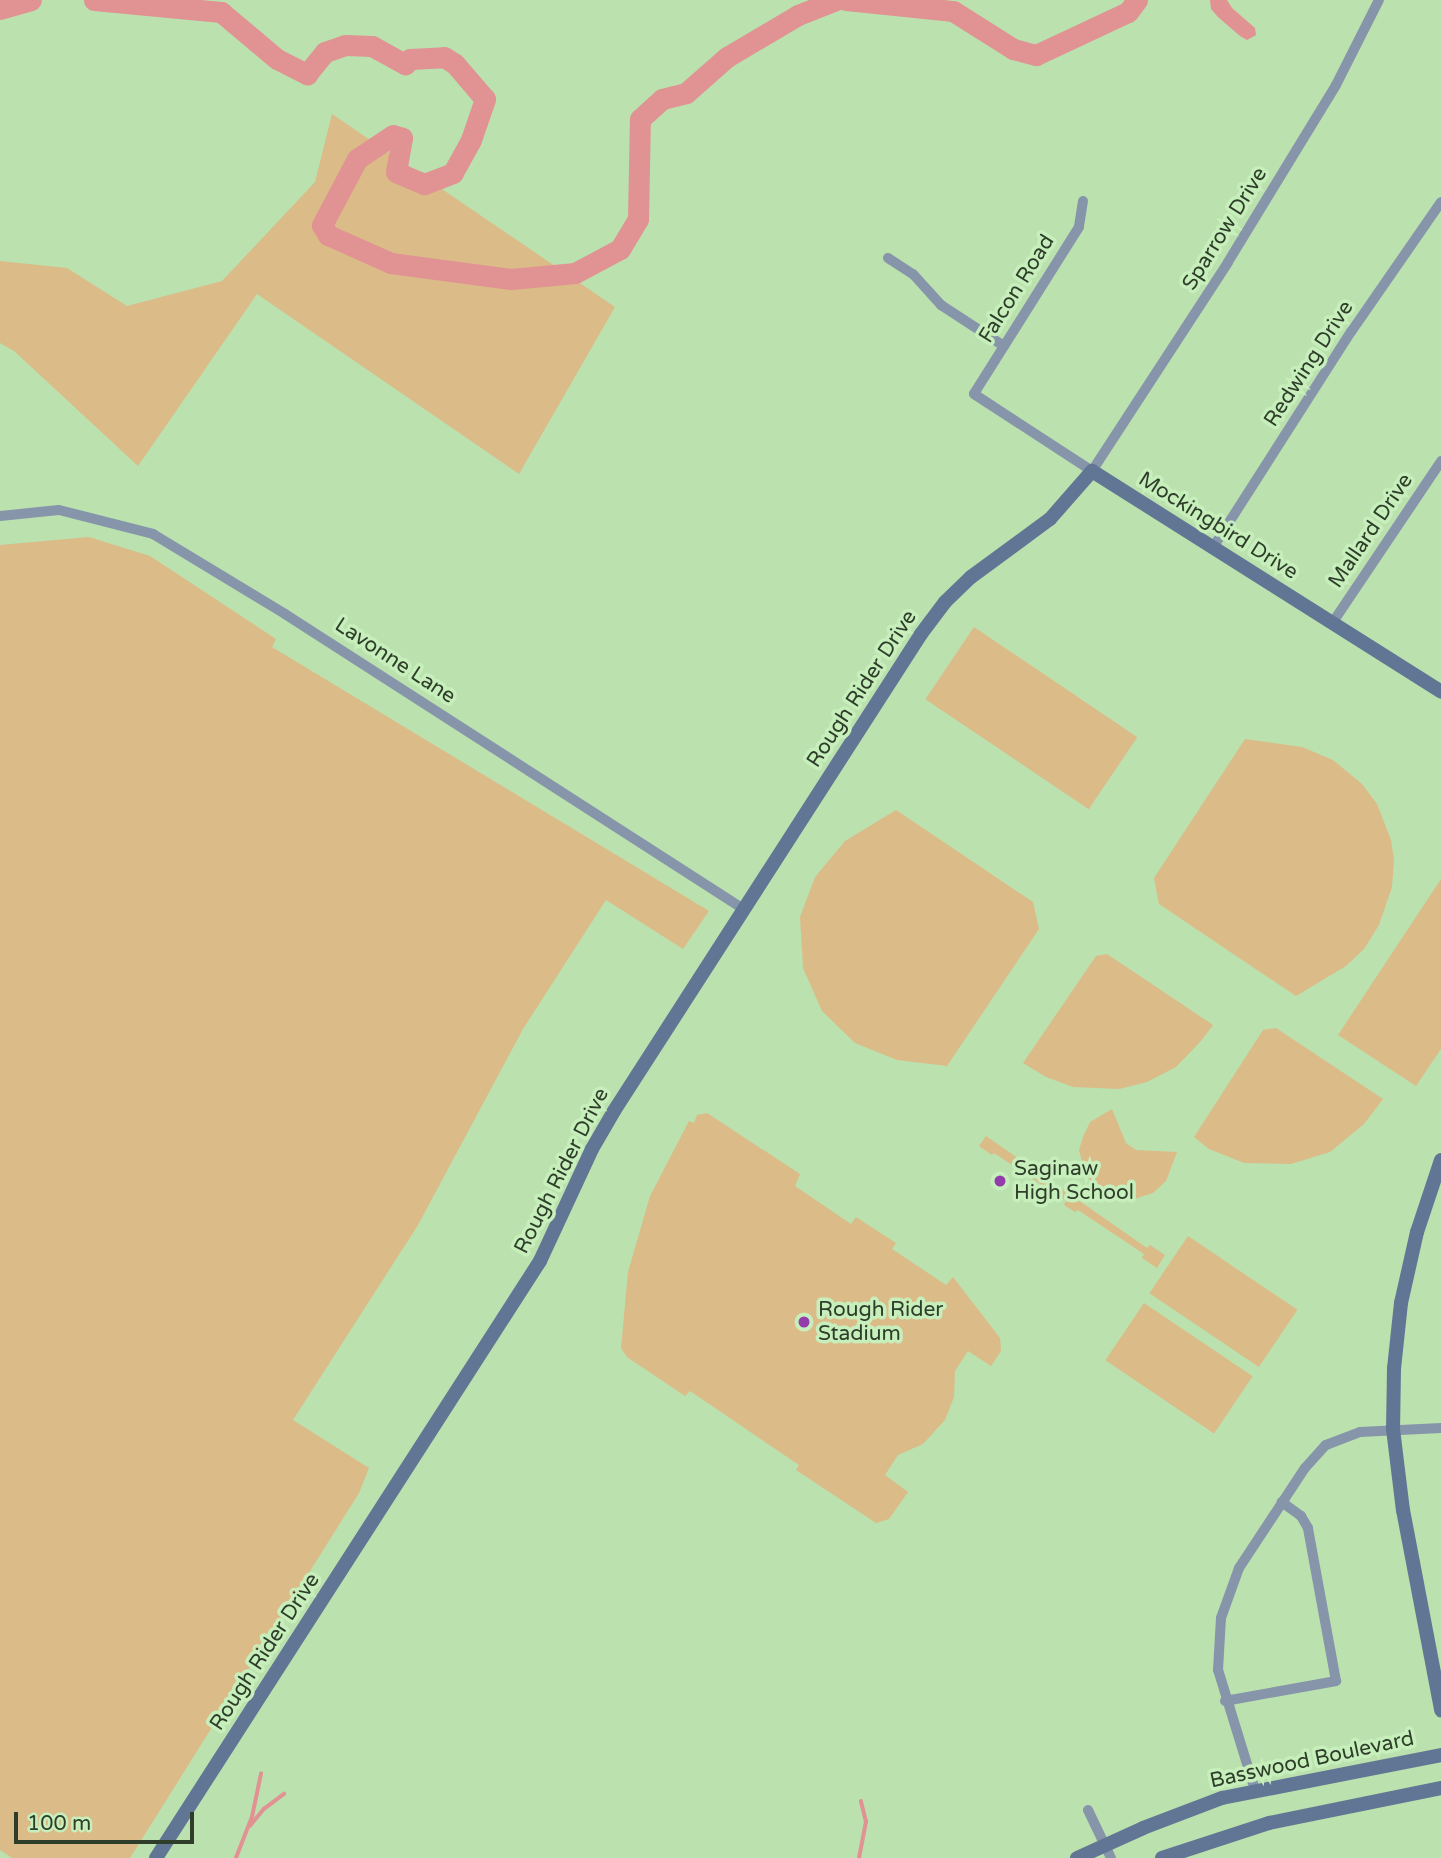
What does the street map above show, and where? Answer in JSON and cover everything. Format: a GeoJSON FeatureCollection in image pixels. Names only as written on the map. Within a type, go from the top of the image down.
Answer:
{"type":"FeatureCollection","features":[{"type":"Feature","properties":{"kind":"street","name":"Sparrow Drive"},"geometry":{"type":"LineString","coordinates":[[1092,471],[1228,262],[1336,85],[1379,0]]}},
{"type":"Feature","properties":{"kind":"street","name":"Falcon Road"},"geometry":{"type":"LineString","coordinates":[[974,394],[1079,227],[1083,201]]}},
{"type":"Feature","properties":{"kind":"street","name":"Redwing Drive"},"geometry":{"type":"LineString","coordinates":[[1212,549],[1351,332],[1441,202]]}},
{"type":"Feature","properties":{"kind":"street"},"geometry":{"type":"LineString","coordinates":[[888,258],[913,274],[941,305],[1004,346]]}},
{"type":"Feature","properties":{"kind":"street","name":"Mockingbird Drive"},"geometry":{"type":"LineString","coordinates":[[974,394],[1212,549],[1333,622],[1441,692]]}},
{"type":"Feature","properties":{"kind":"street","name":"Mallard Drive"},"geometry":{"type":"LineString","coordinates":[[1333,622],[1441,461]]}},
{"type":"Feature","properties":{"kind":"street","name":"Rough Rider Drive"},"geometry":{"type":"LineString","coordinates":[[156,1858],[540,1261],[602,1131],[939,610],[971,577],[1050,519],[1092,471]]}},
{"type":"Feature","properties":{"kind":"street","name":"Lavonne Lane"},"geometry":{"type":"LineString","coordinates":[[0,516],[59,510],[153,534],[285,614],[745,910]]}},
{"type":"Feature","properties":{"kind":"street"},"geometry":{"type":"LineString","coordinates":[[1441,1160],[1417,1232],[1401,1303],[1395,1357],[1393,1429],[1403,1510],[1441,1710]]}},
{"type":"Feature","properties":{"kind":"street"},"geometry":{"type":"LineString","coordinates":[[1255,1790],[1225,1701],[1217,1651],[1225,1601],[1239,1568],[1305,1468],[1326,1445],[1350,1434],[1393,1429],[1441,1428]]}},
{"type":"Feature","properties":{"kind":"street"},"geometry":{"type":"LineString","coordinates":[[1225,1701],[1336,1681],[1308,1528],[1301,1517],[1282,1502]]}},
{"type":"Feature","properties":{"kind":"street","name":"Basswood Boulevard"},"geometry":{"type":"LineString","coordinates":[[1077,1858],[1108,1851],[1185,1811],[1255,1790],[1441,1755]]}},
{"type":"Feature","properties":{"kind":"street"},"geometry":{"type":"LineString","coordinates":[[1162,1858],[1277,1821],[1441,1788]]}},
{"type":"Feature","properties":{"kind":"street"},"geometry":{"type":"LineString","coordinates":[[1088,1810],[1108,1851]]}},
{"type":"Feature","properties":{"kind":"shaded area"},"geometry":{"type":"Polygon","coordinates":[[[1210,0],[1227,0],[1232,8],[1255,28],[1256,35],[1247,40],[1240,36],[1211,9],[1210,0]]]}},
{"type":"Feature","properties":{"kind":"shaded area"},"geometry":{"type":"Polygon","coordinates":[[[332,114],[615,307],[519,474],[257,294],[138,466],[14,351],[0,343],[0,261],[67,268],[127,306],[222,281],[315,182],[332,114]]]}},
{"type":"Feature","properties":{"kind":"shaded area"},"geometry":{"type":"Polygon","coordinates":[[[89,537],[150,556],[276,639],[272,647],[709,911],[683,949],[606,900],[523,1029],[418,1225],[293,1420],[369,1468],[359,1493],[130,1858],[12,1858],[0,1850],[0,545],[89,537]]]}},
{"type":"Feature","properties":{"kind":"shaded area"},"geometry":{"type":"Polygon","coordinates":[[[974,627],[1137,737],[1089,809],[925,699],[974,627]]]}},
{"type":"Feature","properties":{"kind":"shaded area"},"geometry":{"type":"Polygon","coordinates":[[[1245,739],[1302,747],[1333,760],[1362,784],[1377,804],[1391,840],[1394,860],[1392,887],[1379,925],[1364,949],[1346,966],[1296,996],[1159,904],[1154,878],[1245,739]]]}},
{"type":"Feature","properties":{"kind":"shaded area"},"geometry":{"type":"Polygon","coordinates":[[[896,810],[1033,902],[1039,929],[947,1066],[897,1060],[855,1043],[822,1011],[803,968],[800,917],[815,877],[845,841],[896,810]]]}},
{"type":"Feature","properties":{"kind":"shaded area"},"geometry":{"type":"Polygon","coordinates":[[[1441,879],[1441,1049],[1416,1086],[1338,1035],[1441,879]]]}},
{"type":"Feature","properties":{"kind":"shaded area"},"geometry":{"type":"Polygon","coordinates":[[[1107,954],[1213,1025],[1176,1067],[1147,1082],[1119,1089],[1073,1087],[1046,1077],[1023,1063],[1096,956],[1107,954]]]}},
{"type":"Feature","properties":{"kind":"shaded area"},"geometry":{"type":"Polygon","coordinates":[[[1276,1028],[1383,1099],[1364,1124],[1330,1152],[1291,1164],[1244,1163],[1209,1149],[1194,1137],[1263,1030],[1276,1028]]]}},
{"type":"Feature","properties":{"kind":"shaded area"},"geometry":{"type":"Polygon","coordinates":[[[1112,1109],[1126,1143],[1136,1150],[1177,1152],[1166,1181],[1153,1193],[1128,1201],[1115,1198],[1102,1193],[1085,1174],[1079,1150],[1083,1137],[1090,1122],[1112,1109]]]}},
{"type":"Feature","properties":{"kind":"shaded area","name":"Rough Rider Stadium"},"geometry":{"type":"Polygon","coordinates":[[[707,1113],[800,1174],[795,1186],[851,1224],[856,1217],[896,1243],[892,1249],[946,1285],[953,1277],[1000,1338],[1001,1351],[991,1366],[968,1351],[955,1371],[954,1397],[945,1420],[923,1444],[898,1455],[885,1475],[908,1492],[889,1519],[876,1523],[796,1470],[799,1465],[690,1391],[685,1396],[627,1357],[621,1348],[628,1272],[650,1196],[689,1121],[694,1123],[697,1115],[707,1113]]]}},
{"type":"Feature","properties":{"kind":"shaded area"},"geometry":{"type":"Polygon","coordinates":[[[986,1136],[1147,1248],[1150,1245],[1165,1255],[1157,1268],[1142,1258],[1144,1254],[1078,1210],[1075,1212],[1064,1205],[1066,1201],[979,1146],[986,1136]]]}},
{"type":"Feature","properties":{"kind":"shaded area"},"geometry":{"type":"Polygon","coordinates":[[[1188,1236],[1297,1310],[1259,1367],[1149,1293],[1188,1236]]]}},
{"type":"Feature","properties":{"kind":"shaded area"},"geometry":{"type":"Polygon","coordinates":[[[1144,1303],[1253,1376],[1214,1433],[1105,1360],[1144,1303]]]}},
{"type":"Feature","properties":{"kind":"waterway"},"geometry":{"type":"LineString","coordinates":[[0,9],[31,0]]}},
{"type":"Feature","properties":{"kind":"waterway"},"geometry":{"type":"LineString","coordinates":[[94,0],[221,12],[277,59],[307,74],[325,52],[345,45],[372,46],[405,64],[410,59],[444,57],[455,64],[485,99],[471,140],[453,173],[424,184],[396,172],[402,138],[393,135],[357,159],[322,225],[328,235],[391,263],[511,279],[575,273],[620,249],[638,219],[640,119],[662,99],[686,93],[727,57],[798,15],[836,0]]}},
{"type":"Feature","properties":{"kind":"waterway"},"geometry":{"type":"LineString","coordinates":[[846,0],[953,11],[1013,49],[1036,55],[1128,12],[1137,0]]}},
{"type":"Feature","properties":{"kind":"waterway"},"geometry":{"type":"LineString","coordinates":[[236,1858],[252,1817],[261,1774]]}},
{"type":"Feature","properties":{"kind":"waterway"},"geometry":{"type":"LineString","coordinates":[[250,1826],[264,1809],[284,1794]]}},
{"type":"Feature","properties":{"kind":"waterway"},"geometry":{"type":"LineString","coordinates":[[859,1858],[866,1822],[861,1802]]}},
{"type":"Feature","properties":{"kind":"place","name":"Saginaw High School"},"geometry":{"type":"Point","coordinates":[1000,1181]}},
{"type":"Feature","properties":{"kind":"place","name":"Rough Rider Stadium"},"geometry":{"type":"Point","coordinates":[804,1322]}}]}
